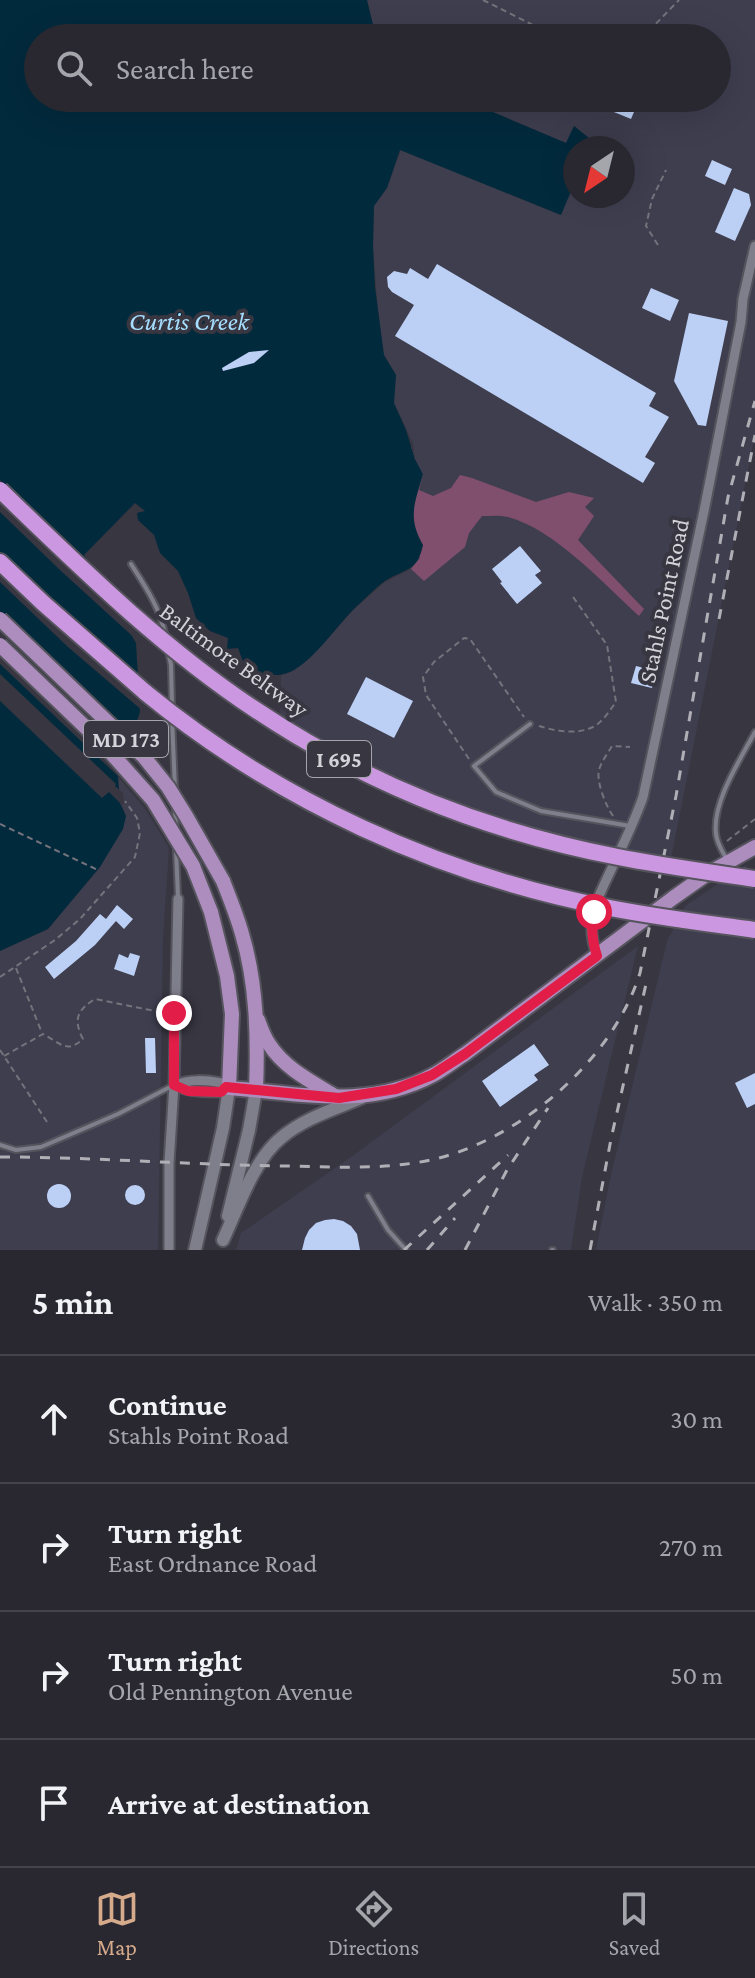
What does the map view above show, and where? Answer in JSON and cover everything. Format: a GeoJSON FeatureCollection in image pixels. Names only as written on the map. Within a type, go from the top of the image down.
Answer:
{"type":"FeatureCollection","features":[{"type":"Feature","properties":{"kind":"highway","name":"Baltimore Beltway"},"geometry":{"type":"LineString","coordinates":[[0,490],[140,622],[204,674],[256,711],[369,775],[485,823],[617,857],[755,879]]}},
{"type":"Feature","properties":{"kind":"highway","name":"I 695"},"geometry":{"type":"LineString","coordinates":[[0,562],[110,663],[176,718],[260,773],[347,822],[471,872],[533,890],[604,907],[755,930]]}},
{"type":"Feature","properties":{"kind":"main road","name":"MD 173"},"geometry":{"type":"LineString","coordinates":[[0,619],[144,757],[168,787],[223,881],[243,936],[255,1012],[256,1090],[222,1245]]}},
{"type":"Feature","properties":{"kind":"main road","name":"MD 173"},"geometry":{"type":"LineString","coordinates":[[0,645],[130,771],[153,800],[193,866],[211,912],[227,976],[232,1014],[223,1128],[195,1250]]}},
{"type":"Feature","properties":{"kind":"main road"},"geometry":{"type":"LineString","coordinates":[[227,1088],[339,1098],[396,1089],[432,1075],[465,1054],[673,898],[755,847]]}},
{"type":"Feature","properties":{"kind":"main road"},"geometry":{"type":"LineString","coordinates":[[255,1012],[268,1043],[278,1055],[307,1079],[339,1098]]}},
{"type":"Feature","properties":{"kind":"main road"},"geometry":{"type":"LineString","coordinates":[[222,1245],[248,1185],[279,1139],[299,1125],[368,1095]]}},
{"type":"Feature","properties":{"kind":"street","name":"Stahls Point Road"},"geometry":{"type":"LineString","coordinates":[[597,956],[591,928],[594,912],[643,797],[704,511],[755,246]]}},
{"type":"Feature","properties":{"kind":"street"},"geometry":{"type":"LineString","coordinates":[[169,1250],[178,899]]}},
{"type":"Feature","properties":{"kind":"street"},"geometry":{"type":"LineString","coordinates":[[174,1085],[198,1080],[222,1083],[227,1088]]}},
{"type":"Feature","properties":{"kind":"lane"},"geometry":{"type":"LineString","coordinates":[[131,564],[162,618],[171,665],[178,899]]}},
{"type":"Feature","properties":{"kind":"lane"},"geometry":{"type":"LineString","coordinates":[[530,724],[474,766],[496,792],[541,811],[632,826]]}},
{"type":"Feature","properties":{"kind":"lane"},"geometry":{"type":"LineString","coordinates":[[728,862],[716,834],[717,809],[755,732]]}},
{"type":"Feature","properties":{"kind":"lane"},"geometry":{"type":"LineString","coordinates":[[0,1145],[16,1150],[41,1147],[118,1114],[174,1085]]}},
{"type":"Feature","properties":{"kind":"lane"},"geometry":{"type":"LineString","coordinates":[[368,1196],[402,1249]]}},
{"type":"Feature","properties":{"kind":"path"},"geometry":{"type":"LineString","coordinates":[[483,0],[531,24]]}},
{"type":"Feature","properties":{"kind":"path"},"geometry":{"type":"LineString","coordinates":[[656,24],[679,0]]}},
{"type":"Feature","properties":{"kind":"path"},"geometry":{"type":"LineString","coordinates":[[658,245],[646,226],[652,199],[666,170]]}},
{"type":"Feature","properties":{"kind":"path"},"geometry":{"type":"LineString","coordinates":[[474,766],[426,695],[423,677],[434,662],[464,638],[470,639],[530,724],[554,730],[576,731],[593,727],[616,702],[607,645],[571,594]]}},
{"type":"Feature","properties":{"kind":"path"},"geometry":{"type":"LineString","coordinates":[[618,824],[608,808],[598,772],[612,746],[630,747]]}},
{"type":"Feature","properties":{"kind":"path"},"geometry":{"type":"LineString","coordinates":[[0,977],[80,919],[135,857],[140,833],[137,818],[125,801]]}},
{"type":"Feature","properties":{"kind":"path"},"geometry":{"type":"LineString","coordinates":[[719,846],[755,819]]}},
{"type":"Feature","properties":{"kind":"path"},"geometry":{"type":"LineString","coordinates":[[0,824],[98,870]]}},
{"type":"Feature","properties":{"kind":"path"},"geometry":{"type":"LineString","coordinates":[[16,967],[43,1034],[65,1047],[75,1046],[83,1039],[77,1019],[85,1005],[95,999],[174,1013]]}},
{"type":"Feature","properties":{"kind":"path"},"geometry":{"type":"LineString","coordinates":[[4,1056],[43,1034]]}},
{"type":"Feature","properties":{"kind":"path"},"geometry":{"type":"LineString","coordinates":[[0,1050],[47,1122]]}},
{"type":"Feature","properties":{"kind":"shaded area"},"geometry":{"type":"Polygon","coordinates":[[[367,0],[755,0],[755,435],[671,859],[485,823],[280,725],[281,675],[293,671],[318,649],[355,608],[385,582],[411,569],[414,507],[423,474],[415,459],[413,443],[394,403],[396,375],[384,355],[380,336],[373,248],[374,205],[387,188],[401,150],[560,215],[563,208],[635,208],[635,136],[583,136],[575,126],[570,136],[563,136],[563,142],[493,112],[731,112],[731,24],[373,24],[367,0]]]}},
{"type":"Feature","properties":{"kind":"shaded area"},"geometry":{"type":"Polygon","coordinates":[[[411,446],[423,474],[419,490],[433,496],[451,488],[460,475],[536,502],[569,492],[594,498],[585,507],[594,516],[578,540],[644,609],[639,616],[560,545],[525,523],[505,516],[482,516],[469,533],[465,547],[424,581],[411,569],[420,558],[367,454],[411,446]]]}},
{"type":"Feature","properties":{"kind":"shaded area"},"geometry":{"type":"Polygon","coordinates":[[[118,777],[145,809],[169,848],[163,939],[158,1250],[0,1250],[0,951],[48,929],[100,867],[126,816],[120,803],[118,777]]]}},
{"type":"Feature","properties":{"kind":"shaded area"},"geometry":{"type":"Polygon","coordinates":[[[746,865],[755,883],[755,1250],[596,1250],[667,941],[685,906],[746,865]]]}},
{"type":"Feature","properties":{"kind":"shaded area"},"geometry":{"type":"Polygon","coordinates":[[[638,946],[582,1177],[571,1250],[236,1250],[241,1233],[351,1157],[638,946]]]}},
{"type":"Feature","properties":{"kind":"water","name":"Curtis Creek"},"geometry":{"type":"Polygon","coordinates":[[[0,0],[367,0],[373,24],[24,24],[24,112],[493,112],[563,142],[564,208],[561,215],[400,150],[387,188],[374,206],[375,287],[384,355],[396,375],[394,403],[423,474],[414,518],[423,545],[414,565],[374,590],[308,660],[284,674],[250,671],[238,648],[227,649],[228,638],[210,631],[196,618],[178,571],[160,553],[154,535],[138,520],[137,513],[145,511],[135,503],[84,555],[136,643],[140,712],[118,777],[120,803],[126,816],[123,829],[100,867],[48,929],[0,951],[0,0]]]}},
{"type":"Feature","properties":{"kind":"water","name":"Curtis Creek"},"geometry":{"type":"Polygon","coordinates":[[[574,126],[586,136],[569,136],[574,126]]]}},
{"type":"Feature","properties":{"kind":"pier"},"geometry":{"type":"Polygon","coordinates":[[[0,480],[80,556],[118,602],[140,643],[0,512],[0,480]]]}},
{"type":"Feature","properties":{"kind":"pier"},"geometry":{"type":"Polygon","coordinates":[[[0,554],[142,683],[144,712],[68,647],[0,582],[0,554]]]}},
{"type":"Feature","properties":{"kind":"pier"},"geometry":{"type":"Polygon","coordinates":[[[0,611],[135,739],[122,780],[0,664],[0,611]]]}},
{"type":"Feature","properties":{"kind":"pier"},"geometry":{"type":"Polygon","coordinates":[[[0,674],[116,784],[123,793],[122,805],[109,792],[102,798],[0,701],[0,674]]]}},
{"type":"Feature","properties":{"kind":"building"},"geometry":{"type":"Polygon","coordinates":[[[614,112],[634,112],[631,119],[614,112]]]}},
{"type":"Feature","properties":{"kind":"building"},"geometry":{"type":"Polygon","coordinates":[[[712,160],[732,169],[725,185],[705,176],[712,160]]]}},
{"type":"Feature","properties":{"kind":"building"},"geometry":{"type":"Polygon","coordinates":[[[734,188],[749,194],[751,205],[735,241],[715,232],[734,188]]]}},
{"type":"Feature","properties":{"kind":"building"},"geometry":{"type":"Polygon","coordinates":[[[437,264],[656,393],[649,406],[669,417],[645,457],[655,463],[643,483],[395,336],[414,305],[392,292],[387,277],[394,271],[407,274],[410,268],[428,279],[437,264]]]}},
{"type":"Feature","properties":{"kind":"building"},"geometry":{"type":"Polygon","coordinates":[[[651,288],[679,300],[670,321],[642,308],[651,288]]]}},
{"type":"Feature","properties":{"kind":"building"},"geometry":{"type":"Polygon","coordinates":[[[689,313],[728,321],[706,426],[698,425],[674,381],[689,313]]]}},
{"type":"Feature","properties":{"kind":"building"},"geometry":{"type":"Polygon","coordinates":[[[269,350],[254,363],[223,371],[222,368],[249,352],[269,350]]]}},
{"type":"Feature","properties":{"kind":"building"},"geometry":{"type":"Polygon","coordinates":[[[520,546],[541,571],[535,575],[542,583],[517,604],[492,569],[520,546]]]}},
{"type":"Feature","properties":{"kind":"building"},"geometry":{"type":"Polygon","coordinates":[[[636,666],[656,671],[652,688],[631,683],[636,666]]]}},
{"type":"Feature","properties":{"kind":"building"},"geometry":{"type":"Polygon","coordinates":[[[366,677],[413,701],[394,738],[347,714],[366,677]]]}},
{"type":"Feature","properties":{"kind":"building"},"geometry":{"type":"Polygon","coordinates":[[[117,905],[133,919],[124,929],[116,921],[95,945],[54,979],[45,967],[76,941],[100,914],[106,919],[117,905]]]}},
{"type":"Feature","properties":{"kind":"building"},"geometry":{"type":"Polygon","coordinates":[[[130,953],[140,956],[134,976],[114,969],[119,954],[128,958],[130,953]]]}},
{"type":"Feature","properties":{"kind":"building"},"geometry":{"type":"Polygon","coordinates":[[[145,1038],[155,1038],[156,1073],[146,1073],[145,1038]]]}},
{"type":"Feature","properties":{"kind":"building"},"geometry":{"type":"Polygon","coordinates":[[[534,1044],[549,1065],[534,1075],[538,1080],[500,1107],[482,1081],[534,1044]]]}},
{"type":"Feature","properties":{"kind":"building"},"geometry":{"type":"Polygon","coordinates":[[[755,1073],[755,1104],[747,1108],[735,1083],[755,1073]]]}},
{"type":"Feature","properties":{"kind":"building"},"geometry":{"type":"Polygon","coordinates":[[[59,1184],[67,1188],[71,1196],[67,1204],[59,1208],[51,1204],[47,1196],[51,1188],[59,1184]]]}},
{"type":"Feature","properties":{"kind":"building"},"geometry":{"type":"Polygon","coordinates":[[[131,1185],[139,1185],[145,1195],[139,1205],[131,1205],[125,1199],[125,1191],[131,1185]]]}},
{"type":"Feature","properties":{"kind":"building"},"geometry":{"type":"Polygon","coordinates":[[[334,1219],[351,1226],[357,1234],[360,1250],[302,1250],[309,1230],[316,1223],[334,1219]]]}},
{"type":"Feature","properties":{"kind":"railway"},"geometry":{"type":"LineString","coordinates":[[0,1157],[340,1167],[413,1163],[464,1150],[497,1135],[559,1092],[608,1036],[627,1005],[640,973],[676,796],[728,497],[755,401]]}},
{"type":"Feature","properties":{"kind":"railway"},"geometry":{"type":"LineString","coordinates":[[719,619],[755,435]]}},
{"type":"Feature","properties":{"kind":"railway"},"geometry":{"type":"LineString","coordinates":[[590,1250],[646,984]]}},
{"type":"Feature","properties":{"kind":"railway"},"geometry":{"type":"LineString","coordinates":[[465,1250],[507,1170],[548,1108]]}},
{"type":"Feature","properties":{"kind":"railway"},"geometry":{"type":"LineString","coordinates":[[404,1250],[508,1155]]}},
{"type":"Feature","properties":{"kind":"railway"},"geometry":{"type":"LineString","coordinates":[[427,1250],[455,1218]]}},
{"type":"Feature","properties":{"kind":"route"},"geometry":{"type":"LineString","coordinates":[[174,1013],[174,1085],[188,1091],[221,1092],[226,1087],[339,1098],[396,1089],[432,1075],[465,1054],[597,956],[591,928],[594,912]]}}]}
